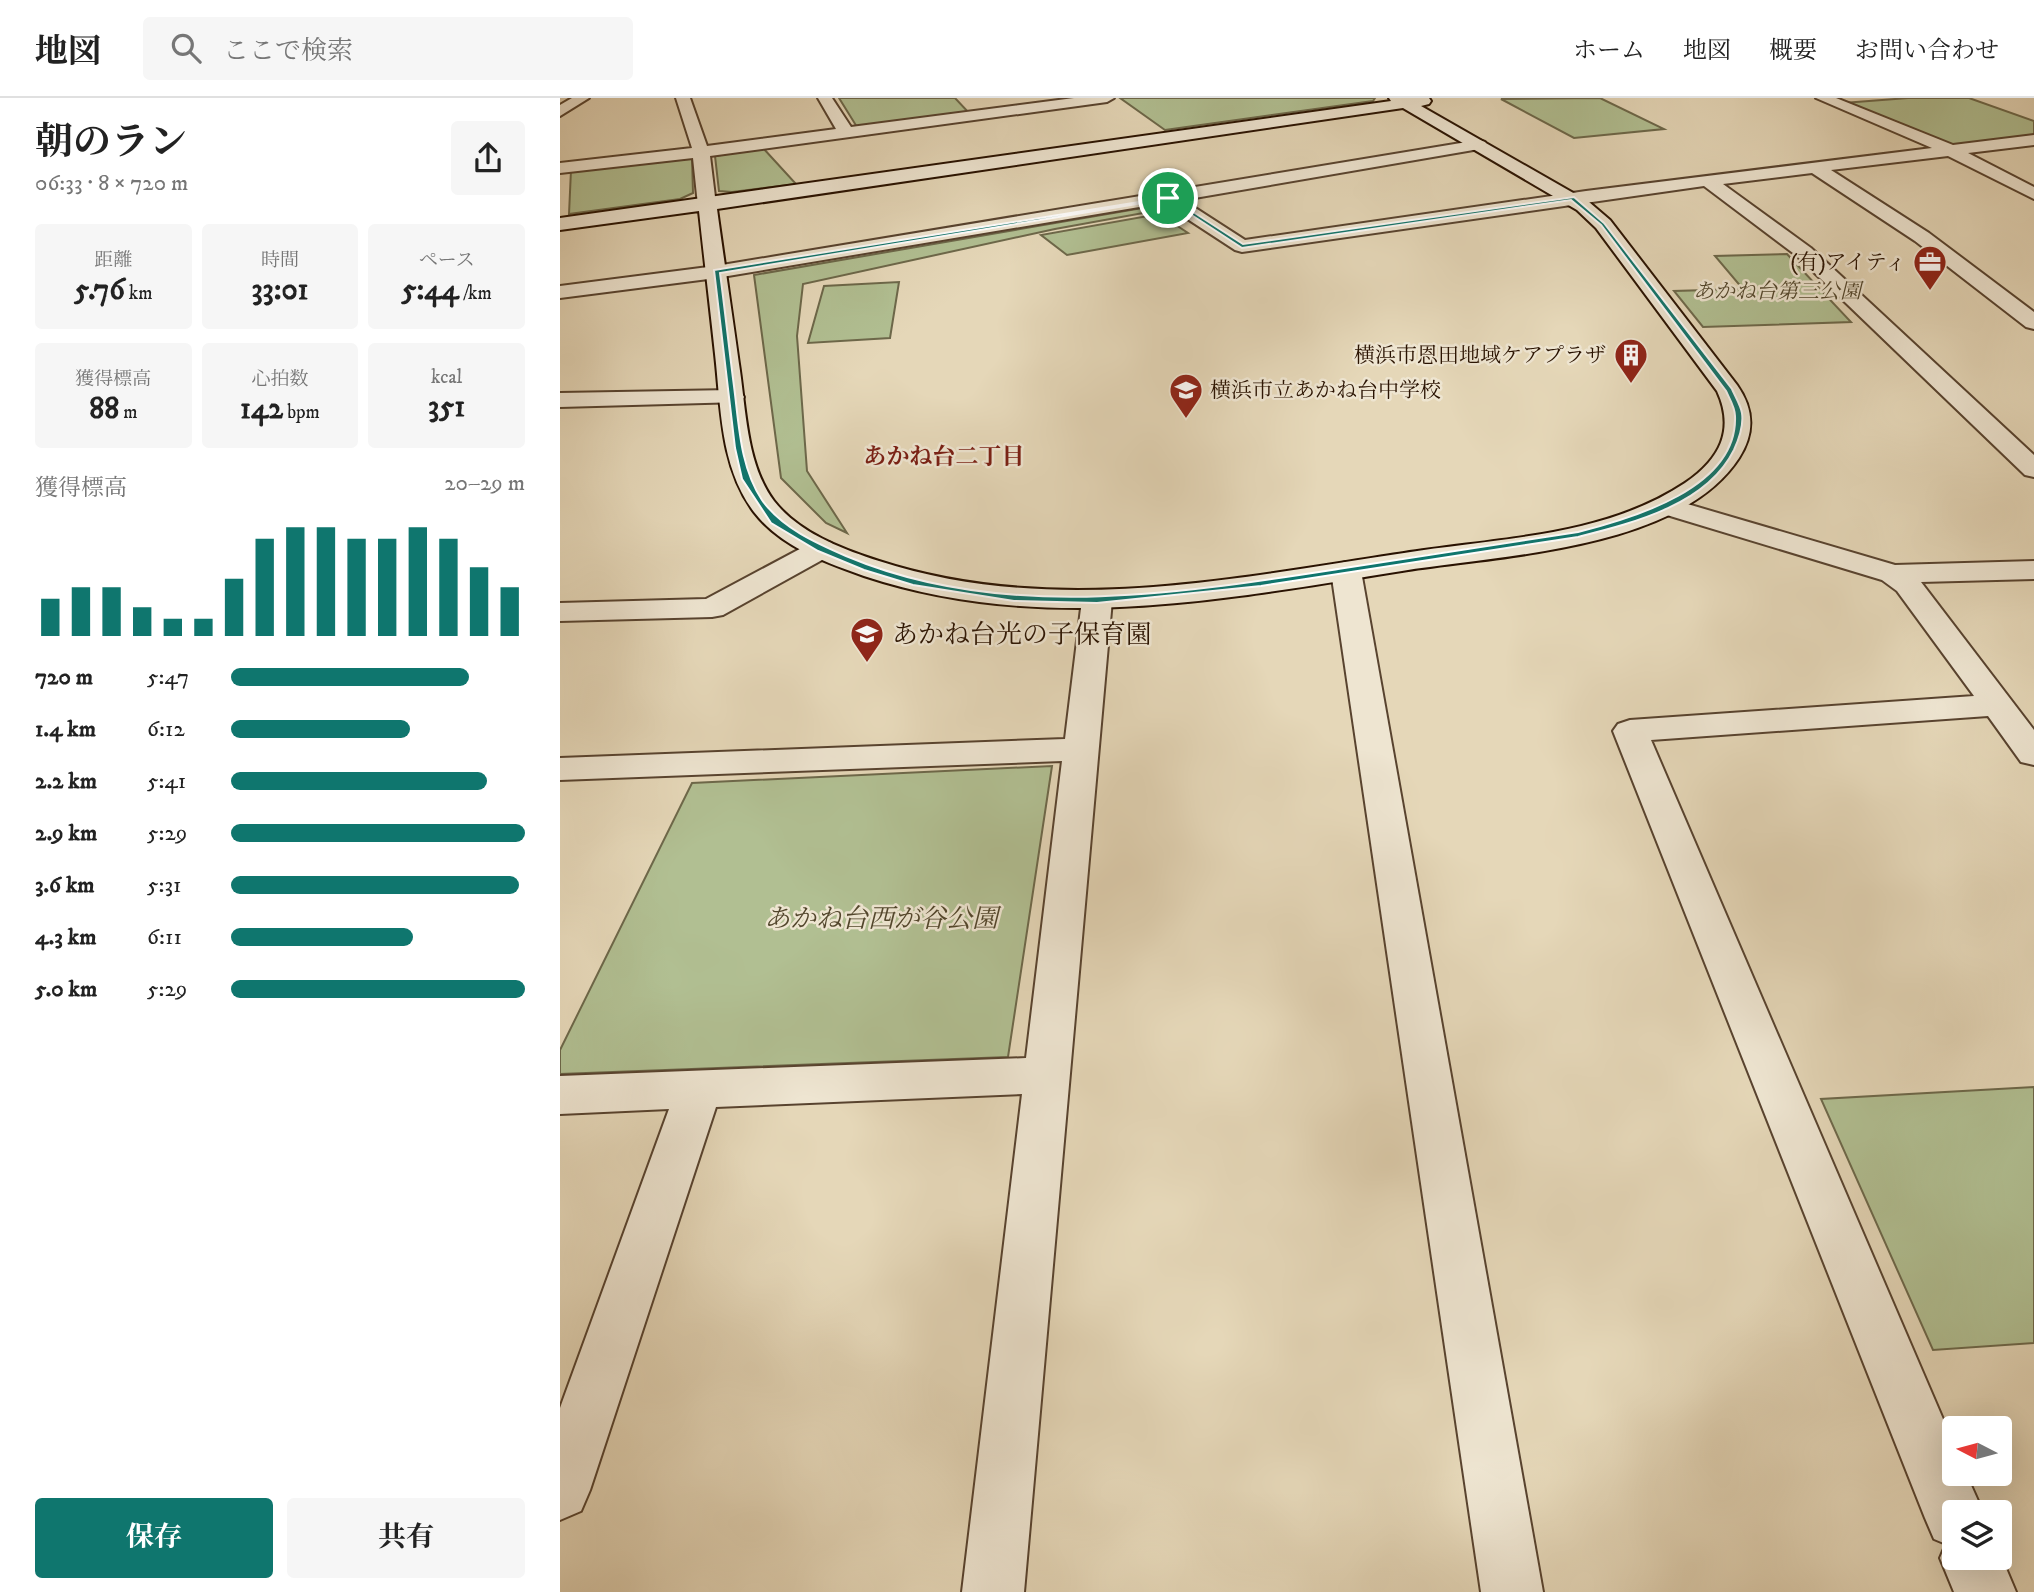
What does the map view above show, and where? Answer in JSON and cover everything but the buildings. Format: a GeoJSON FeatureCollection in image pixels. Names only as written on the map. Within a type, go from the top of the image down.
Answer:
{"type":"FeatureCollection","features":[{"type":"Feature","properties":{"kind":"street"},"geometry":{"type":"LineString","coordinates":[[560,110],[582,98]]}},
{"type":"Feature","properties":{"kind":"street"},"geometry":{"type":"LineString","coordinates":[[683,98],[701,152],[732,397],[746,479],[774,521],[821,549],[867,568],[913,582],[1014,598],[1097,600],[1261,583],[1578,534],[1617,525],[1667,506],[1697,488],[1724,461],[1736,437],[1739,413],[1729,390],[1602,224],[1572,198],[1400,101]]}},
{"type":"Feature","properties":{"kind":"street"},"geometry":{"type":"LineString","coordinates":[[825,98],[846,132]]}},
{"type":"Feature","properties":{"kind":"street"},"geometry":{"type":"LineString","coordinates":[[964,98],[979,115]]}},
{"type":"Feature","properties":{"kind":"street"},"geometry":{"type":"LineString","coordinates":[[560,168],[1107,98]]}},
{"type":"Feature","properties":{"kind":"street"},"geometry":{"type":"LineString","coordinates":[[560,224],[707,205],[1400,101],[1435,100]]}},
{"type":"Feature","properties":{"kind":"street"},"geometry":{"type":"LineString","coordinates":[[1830,101],[1866,101]]}},
{"type":"Feature","properties":{"kind":"street"},"geometry":{"type":"LineString","coordinates":[[1830,101],[1949,150],[2034,194]]}},
{"type":"Feature","properties":{"kind":"street"},"geometry":{"type":"LineString","coordinates":[[1168,198],[1242,246],[1572,198],[2033,141]]}},
{"type":"Feature","properties":{"kind":"street"},"geometry":{"type":"LineString","coordinates":[[560,292],[716,272],[1479,145]]}},
{"type":"Feature","properties":{"kind":"street"},"geometry":{"type":"LineString","coordinates":[[1814,167],[1922,237],[2034,321]]}},
{"type":"Feature","properties":{"kind":"street"},"geometry":{"type":"LineString","coordinates":[[1708,181],[1804,251],[2024,450],[2034,469]]}},
{"type":"Feature","properties":{"kind":"street"},"geometry":{"type":"LineString","coordinates":[[560,400],[732,397]]}},
{"type":"Feature","properties":{"kind":"street"},"geometry":{"type":"LineString","coordinates":[[1667,506],[1893,574],[2034,570]]}},
{"type":"Feature","properties":{"kind":"street"},"geometry":{"type":"LineString","coordinates":[[560,612],[712,608],[821,549]]}},
{"type":"Feature","properties":{"kind":"street"},"geometry":{"type":"LineString","coordinates":[[1346,570],[1512,1592]]}},
{"type":"Feature","properties":{"kind":"street"},"geometry":{"type":"LineString","coordinates":[[1893,574],[1908,585],[2034,754]]}},
{"type":"Feature","properties":{"kind":"street"},"geometry":{"type":"LineString","coordinates":[[993,1592],[1040,1166],[1047,1074],[1097,600]]}},
{"type":"Feature","properties":{"kind":"street"},"geometry":{"type":"LineString","coordinates":[[1948,1500],[1630,731],[1998,705]]}},
{"type":"Feature","properties":{"kind":"street"},"geometry":{"type":"LineString","coordinates":[[560,769],[1080,749]]}},
{"type":"Feature","properties":{"kind":"street"},"geometry":{"type":"LineString","coordinates":[[560,1095],[1047,1074]]}},
{"type":"Feature","properties":{"kind":"street"},"geometry":{"type":"LineString","coordinates":[[560,1490],[699,1089]]}},
{"type":"Feature","properties":{"kind":"street"},"geometry":{"type":"LineString","coordinates":[[1976,1570],[1985,1592]]}},
{"type":"Feature","properties":{"kind":"green space"},"geometry":{"type":"Polygon","coordinates":[[[839,98],[955,98],[970,114],[857,127],[839,98]]]}},
{"type":"Feature","properties":{"kind":"green space"},"geometry":{"type":"Polygon","coordinates":[[[1120,98],[1375,98],[1373,101],[1165,130],[1120,98]]]}},
{"type":"Feature","properties":{"kind":"green space"},"geometry":{"type":"Polygon","coordinates":[[[1600,98],[1664,129],[1574,138],[1501,99],[1600,98]]]}},
{"type":"Feature","properties":{"kind":"green space"},"geometry":{"type":"Polygon","coordinates":[[[1908,98],[1969,98],[2034,121],[2034,136],[1944,147],[1843,103],[1908,98]]]}},
{"type":"Feature","properties":{"kind":"green space"},"geometry":{"type":"Polygon","coordinates":[[[763,148],[796,184],[732,192],[719,191],[715,156],[763,148]]]}},
{"type":"Feature","properties":{"kind":"green space"},"geometry":{"type":"Polygon","coordinates":[[[692,158],[693,193],[680,199],[569,214],[571,170],[692,158]]]}},
{"type":"Feature","properties":{"kind":"green space"},"geometry":{"type":"Polygon","coordinates":[[[1154,206],[1160,210],[1055,229],[803,284],[797,336],[807,471],[847,533],[826,523],[781,478],[754,275],[1154,206]]]}},
{"type":"Feature","properties":{"kind":"green space"},"geometry":{"type":"Polygon","coordinates":[[[1159,214],[1188,233],[1067,255],[1041,235],[1159,214]]]}},
{"type":"Feature","properties":{"kind":"green space","name":"あかね台第三公園"},"geometry":{"type":"Polygon","coordinates":[[[1787,254],[1851,322],[1703,327],[1674,291],[1743,289],[1715,256],[1787,254]]]}},
{"type":"Feature","properties":{"kind":"green space"},"geometry":{"type":"Polygon","coordinates":[[[899,282],[890,338],[808,343],[824,286],[899,282]]]}},
{"type":"Feature","properties":{"kind":"green space","name":"あかね台西が谷公園"},"geometry":{"type":"Polygon","coordinates":[[[1052,766],[1008,1057],[560,1074],[560,1050],[692,783],[1052,766]]]}},
{"type":"Feature","properties":{"kind":"green space"},"geometry":{"type":"Polygon","coordinates":[[[2034,1087],[2034,1343],[1933,1350],[1821,1099],[2034,1087]]]}},
{"type":"Feature","properties":{"kind":"place","name":"(有)アイティ"},"geometry":{"type":"Point","coordinates":[1930,292]}},
{"type":"Feature","properties":{"kind":"place","name":"横浜市恩田地域ケアプラザ"},"geometry":{"type":"Point","coordinates":[1631,385]}},
{"type":"Feature","properties":{"kind":"place","name":"横浜市立あかね台中学校"},"geometry":{"type":"Point","coordinates":[1186,420]}},
{"type":"Feature","properties":{"kind":"place","name":"あかね台光の子保育園"},"geometry":{"type":"Point","coordinates":[867,664]}},
{"type":"Feature","properties":{"kind":"district","name":"あかね台二丁目"},"geometry":{"type":"Point","coordinates":[944,456]}},
{"type":"Feature","properties":{"kind":"route"},"geometry":{"type":"LineString","coordinates":[[1168,198],[1242,246],[1572,198],[1602,224],[1729,390],[1739,413],[1736,437],[1724,461],[1697,488],[1667,506],[1617,525],[1578,534],[1261,583],[1160,595],[1097,600],[1014,598],[987,596],[913,582],[867,568],[821,549],[774,521],[746,479],[739,448],[716,272],[1168,198]]}}]}
